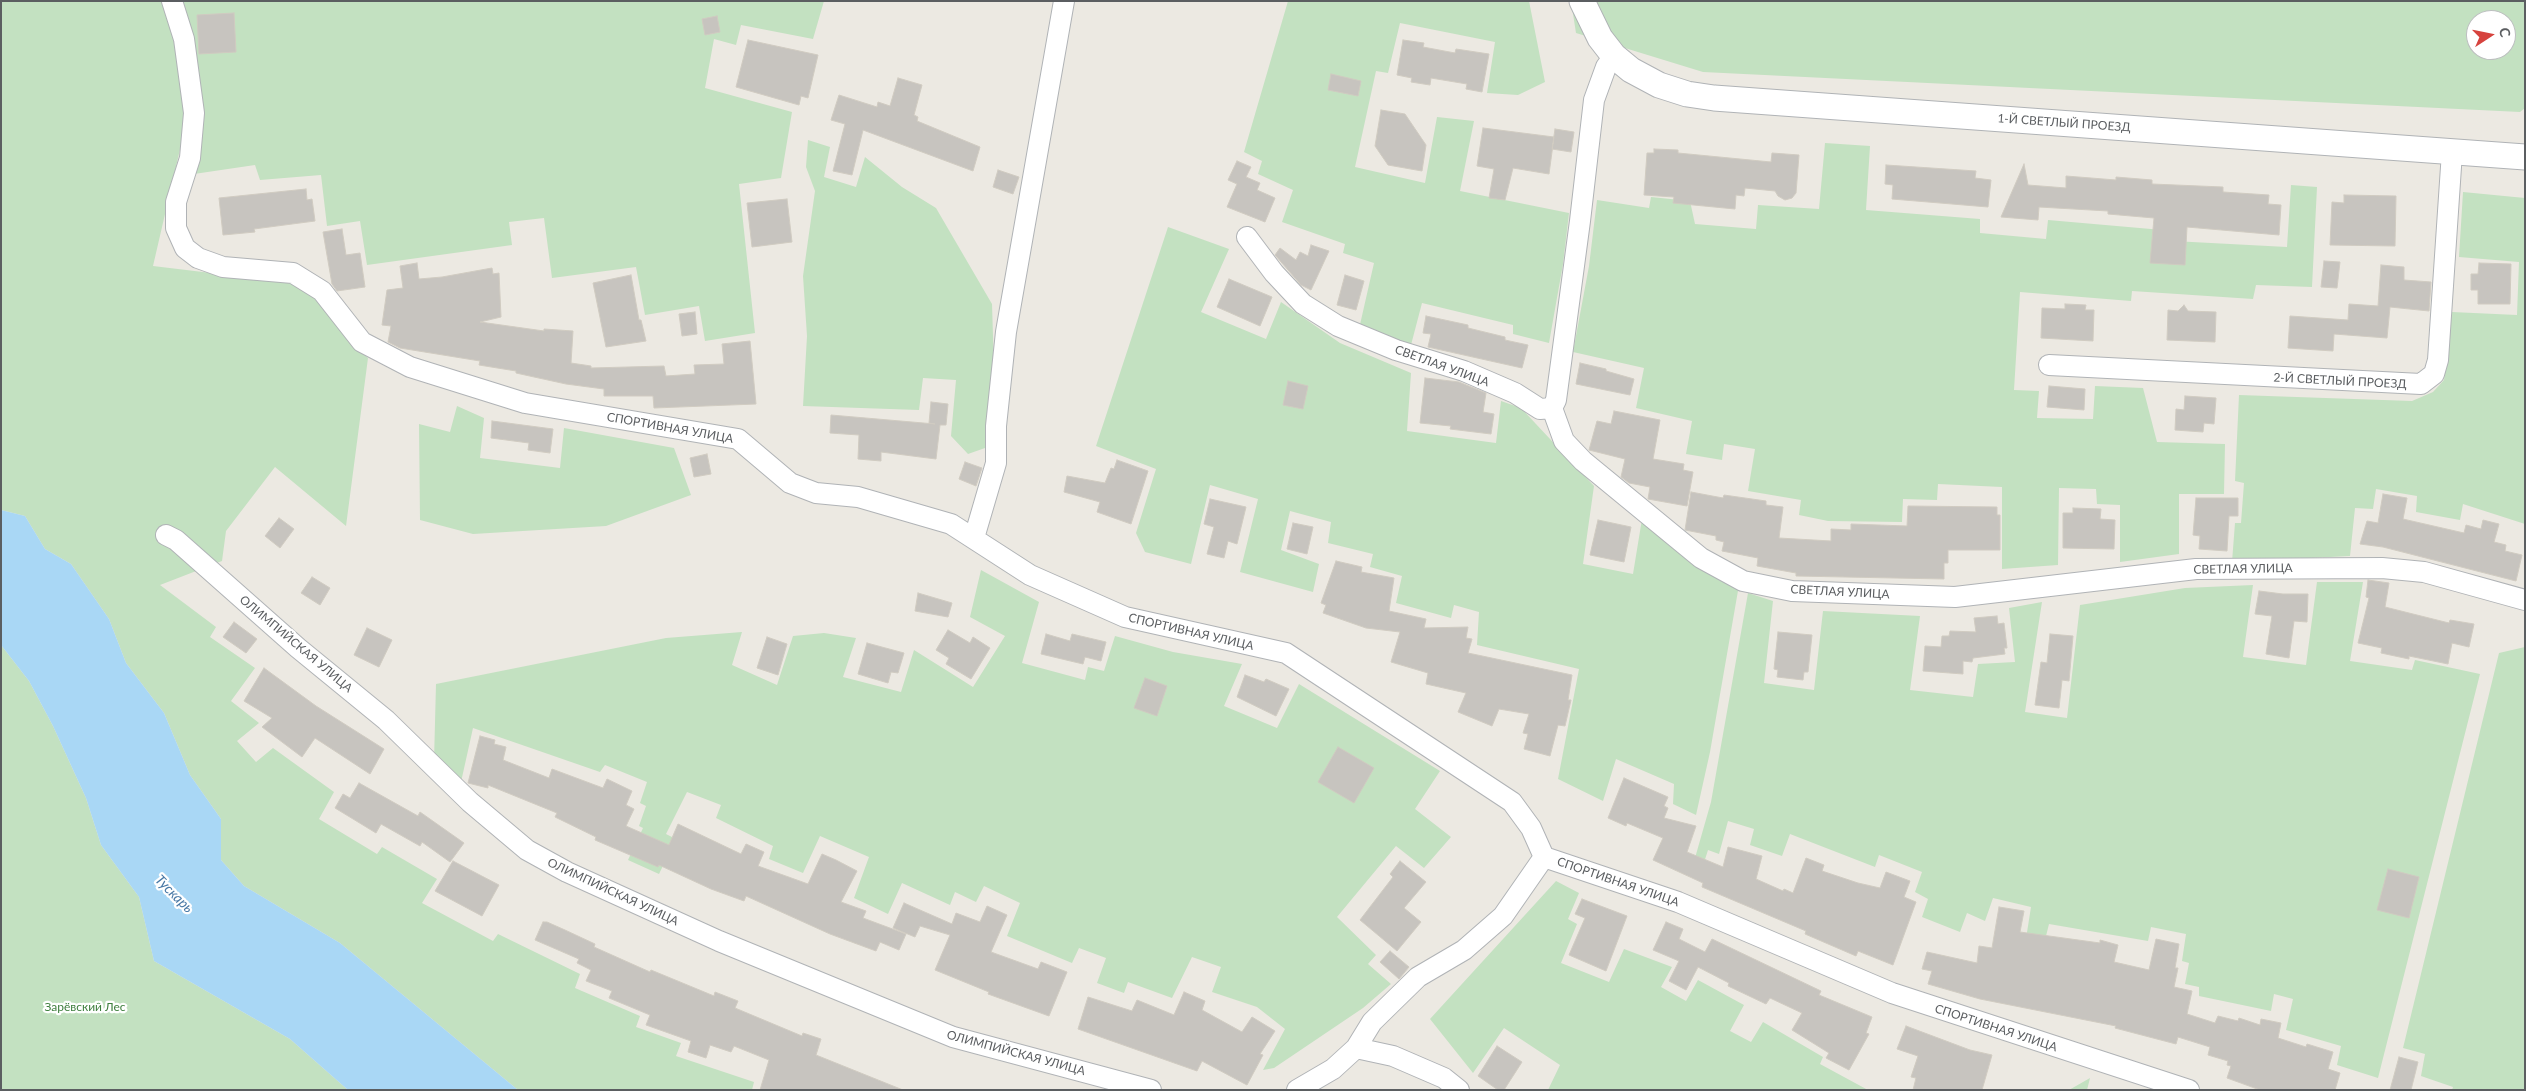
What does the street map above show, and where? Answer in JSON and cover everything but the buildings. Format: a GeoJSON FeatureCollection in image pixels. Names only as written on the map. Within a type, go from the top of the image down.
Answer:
{"type":"FeatureCollection","features":[{"type":"Feature","properties":{"kind":"street","name":"СПОРТИВНАЯ УЛИЦА"},"geometry":{"type":"LineString","coordinates":[[172,1],[184,39],[194,113],[190,158],[176,202],[176,228],[185,248],[198,258],[223,267],[292,273],[322,291],[362,342],[410,367],[525,403],[738,439],[790,483],[816,493],[858,497],[951,524],[1030,575],[1125,617],[1286,653],[1512,802],[1531,828],[1544,857],[1678,902],[1892,993],[2189,1090]]}},
{"type":"Feature","properties":{"kind":"street"},"geometry":{"type":"LineString","coordinates":[[974,538],[996,463],[996,426],[1006,332],[1064,1]]}},
{"type":"Feature","properties":{"kind":"street","name":"1-Й СВЕТЛЫЙ ПРОЕЗД"},"geometry":{"type":"LineString","coordinates":[[1582,1],[1592,26],[1614,56],[1631,70],[1659,85],[1687,94],[1714,98],[2525,158]]}},
{"type":"Feature","properties":{"kind":"street"},"geometry":{"type":"LineString","coordinates":[[1552,408],[1556,400],[1594,100],[1606,67],[1614,56]]}},
{"type":"Feature","properties":{"kind":"street","name":"2-Й СВЕТЛЫЙ ПРОЕЗД"},"geometry":{"type":"LineString","coordinates":[[2049,366],[2421,384],[2434,374],[2438,360],[2452,152]]}},
{"type":"Feature","properties":{"kind":"street","name":"СВЕТЛАЯ УЛИЦА"},"geometry":{"type":"LineString","coordinates":[[1247,237],[1274,273],[1303,304],[1338,326],[1396,350],[1464,371],[1515,393],[1540,409],[1552,408],[1564,441],[1583,461],[1701,558],[1744,581],[1792,591],[1955,597],[2196,569],[2382,568],[2424,572],[2525,600]]}},
{"type":"Feature","properties":{"kind":"street","name":"ОЛИМПИЙСКАЯ УЛИЦА"},"geometry":{"type":"LineString","coordinates":[[166,535],[176,540],[298,648],[386,720],[470,802],[527,850],[566,872],[719,941],[953,1037],[1151,1090]]}},
{"type":"Feature","properties":{"kind":"street"},"geometry":{"type":"LineString","coordinates":[[1297,1090],[1332,1069],[1356,1048],[1372,1022],[1418,977],[1464,950],[1503,916],[1544,857]]}},
{"type":"Feature","properties":{"kind":"street"},"geometry":{"type":"LineString","coordinates":[[1356,1048],[1393,1056],[1444,1078],[1459,1090]]}},
{"type":"Feature","properties":{"kind":"green space"},"geometry":{"type":"Polygon","coordinates":[[[1,1],[824,1],[813,39],[741,25],[736,45],[714,39],[705,88],[792,112],[781,178],[739,184],[755,333],[705,341],[699,306],[645,315],[636,267],[552,278],[544,218],[509,222],[512,245],[367,265],[360,221],[327,226],[321,175],[260,180],[255,165],[194,174],[204,110],[184,5],[184,132],[153,266],[294,283],[323,303],[358,349],[368,358],[346,526],[275,467],[226,531],[222,561],[160,585],[216,627],[210,637],[255,668],[231,701],[259,723],[237,741],[256,762],[273,748],[334,792],[319,819],[377,854],[382,847],[437,879],[422,903],[493,941],[498,934],[580,974],[575,988],[640,1016],[636,1027],[681,1043],[676,1056],[754,1082],[752,1090],[518,1090],[340,943],[244,886],[221,860],[221,819],[190,775],[164,713],[126,663],[109,619],[71,564],[45,549],[25,516],[1,510],[1,1]]]}},
{"type":"Feature","properties":{"kind":"green space"},"geometry":{"type":"Polygon","coordinates":[[[1288,1],[1529,1],[1545,82],[1518,95],[1487,93],[1495,42],[1400,23],[1388,73],[1376,71],[1355,167],[1425,183],[1437,117],[1474,121],[1460,191],[1569,213],[1563,264],[1549,343],[1513,334],[1513,325],[1422,303],[1411,345],[1359,329],[1374,263],[1343,253],[1345,244],[1282,222],[1293,190],[1258,174],[1262,161],[1244,152],[1288,1]]]}},
{"type":"Feature","properties":{"kind":"green space"},"geometry":{"type":"Polygon","coordinates":[[[1571,1],[2525,1],[2525,108],[2520,112],[1703,72],[1576,33],[1571,1]]]}},
{"type":"Feature","properties":{"kind":"green space"},"geometry":{"type":"Polygon","coordinates":[[[808,140],[830,147],[824,177],[856,187],[865,157],[902,187],[936,208],[992,304],[994,368],[985,448],[968,454],[951,436],[956,380],[923,378],[919,410],[803,406],[807,336],[803,276],[815,191],[806,167],[808,140]]]}},
{"type":"Feature","properties":{"kind":"green space"},"geometry":{"type":"Polygon","coordinates":[[[1825,143],[1870,146],[1866,210],[1980,219],[1980,233],[2046,239],[2048,220],[2174,231],[2173,241],[2287,247],[2291,185],[2317,187],[2312,287],[2256,285],[2253,299],[2132,291],[2131,301],[2020,292],[2014,390],[2039,391],[2037,418],[2093,419],[2095,386],[2143,388],[2157,442],[2225,444],[2224,494],[2179,494],[2179,554],[2120,562],[2120,505],[2097,504],[2096,489],[2059,488],[2058,565],[2002,569],[2002,487],[1938,484],[1937,500],[1903,499],[1902,522],[1828,521],[1799,515],[1801,500],[1748,491],[1755,449],[1724,444],[1722,460],[1686,454],[1692,421],[1636,408],[1644,368],[1573,352],[1589,266],[1597,200],[1649,208],[1651,197],[1690,201],[1695,224],[1756,229],[1758,205],[1819,209],[1825,143]]]}},
{"type":"Feature","properties":{"kind":"green space"},"geometry":{"type":"Polygon","coordinates":[[[2463,192],[2525,198],[2525,524],[2463,504],[2460,520],[2416,512],[2417,496],[2376,489],[2373,509],[2355,508],[2350,556],[2232,562],[2235,523],[2241,523],[2244,483],[2235,481],[2239,395],[2412,401],[2433,392],[2444,380],[2452,312],[2517,315],[2519,262],[2459,257],[2463,192]]]}},
{"type":"Feature","properties":{"kind":"green space"},"geometry":{"type":"Polygon","coordinates":[[[1168,227],[1229,249],[1201,312],[1266,339],[1281,302],[1340,343],[1411,373],[1407,431],[1496,443],[1501,401],[1521,408],[1594,486],[1583,564],[1633,574],[1642,519],[1739,585],[1710,752],[1696,815],[1673,804],[1674,784],[1616,759],[1603,801],[1558,779],[1579,669],[1477,645],[1479,612],[1454,605],[1451,618],[1396,603],[1402,576],[1370,567],[1373,554],[1328,543],[1331,522],[1290,511],[1281,550],[1319,564],[1313,592],[1240,572],[1258,499],[1210,485],[1191,564],[1145,552],[1136,533],[1156,469],[1096,446],[1168,227]]]}},
{"type":"Feature","properties":{"kind":"green space"},"geometry":{"type":"Polygon","coordinates":[[[457,406],[484,418],[480,458],[560,468],[564,428],[674,448],[691,495],[606,526],[473,534],[420,520],[419,424],[450,432],[457,406]]]}},
{"type":"Feature","properties":{"kind":"green space"},"geometry":{"type":"Polygon","coordinates":[[[981,570],[1039,602],[1022,663],[1085,680],[1088,667],[1104,671],[1115,636],[1173,652],[1242,664],[1224,706],[1277,728],[1299,684],[1440,771],[1415,809],[1451,837],[1424,868],[1396,846],[1337,917],[1376,955],[1368,964],[1391,984],[1363,1008],[1274,1068],[1263,1070],[1285,1029],[1257,1007],[1212,992],[1221,967],[1192,957],[1172,998],[1128,982],[1124,993],[1097,983],[1106,958],[1079,948],[1072,963],[1007,936],[1020,903],[984,886],[976,902],[955,892],[950,905],[902,883],[888,914],[854,898],[869,857],[820,836],[803,873],[769,859],[773,846],[716,818],[721,805],[687,792],[666,834],[676,839],[659,874],[628,860],[643,828],[639,826],[646,806],[640,803],[647,782],[605,765],[600,772],[473,728],[461,782],[434,761],[436,684],[666,638],[742,632],[732,665],[777,685],[793,636],[824,633],[856,638],[843,677],[901,692],[914,650],[973,687],[1005,636],[970,617],[981,570]]]}},
{"type":"Feature","properties":{"kind":"green space"},"geometry":{"type":"Polygon","coordinates":[[[2317,582],[2363,582],[2350,661],[2412,670],[2415,660],[2480,674],[2378,1078],[2337,1065],[2341,1046],[2286,1030],[2293,999],[2274,994],[2271,1011],[2199,996],[2199,987],[2185,984],[2189,963],[2182,961],[2186,934],[2151,927],[2148,941],[2049,924],[2043,948],[2025,945],[2031,907],[1993,898],[1985,921],[1967,913],[1960,932],[1922,917],[1928,899],[1915,892],[1922,872],[1879,855],[1875,867],[1790,834],[1782,856],[1750,845],[1754,829],[1728,821],[1719,854],[1708,850],[1700,875],[1691,872],[1711,802],[1748,593],[1773,601],[1764,683],[1814,690],[1823,611],[1920,616],[1910,690],[1973,697],[1978,664],[2015,662],[2009,608],[2042,602],[2025,712],[2067,718],[2080,605],[2185,588],[2253,585],[2243,657],[2306,665],[2317,582]]]}},
{"type":"Feature","properties":{"kind":"green space","name":"Зарёвский Лес"},"geometry":{"type":"Polygon","coordinates":[[[1,645],[29,681],[53,726],[86,798],[101,845],[139,897],[154,961],[290,1039],[348,1090],[1,1090],[1,645]]]}},
{"type":"Feature","properties":{"kind":"green space"},"geometry":{"type":"Polygon","coordinates":[[[2525,647],[2525,1090],[2452,1090],[2453,1087],[2421,1076],[2425,1054],[2403,1048],[2499,653],[2525,647]]]}},
{"type":"Feature","properties":{"kind":"green space"},"geometry":{"type":"Polygon","coordinates":[[[1556,881],[1579,893],[1568,919],[1577,924],[1561,963],[1609,982],[1624,949],[1672,967],[1661,987],[1686,1001],[1698,980],[1744,1005],[1730,1031],[1751,1042],[1763,1022],[1823,1057],[1820,1064],[1868,1090],[1548,1090],[1560,1065],[1504,1028],[1473,1073],[1430,1019],[1556,881]]]}},
{"type":"Feature","properties":{"kind":"green space"},"geometry":{"type":"Polygon","coordinates":[[[2090,1078],[2087,1090],[2069,1090],[2090,1078]]]}},
{"type":"Feature","properties":{"kind":"water","name":"Тускарь"},"geometry":{"type":"Polygon","coordinates":[[[1,510],[25,516],[45,549],[71,564],[109,619],[126,663],[164,713],[190,775],[221,819],[221,860],[244,886],[340,943],[518,1090],[348,1090],[290,1039],[154,961],[139,897],[101,845],[86,798],[53,726],[29,681],[1,645],[1,510]]]}}]}
